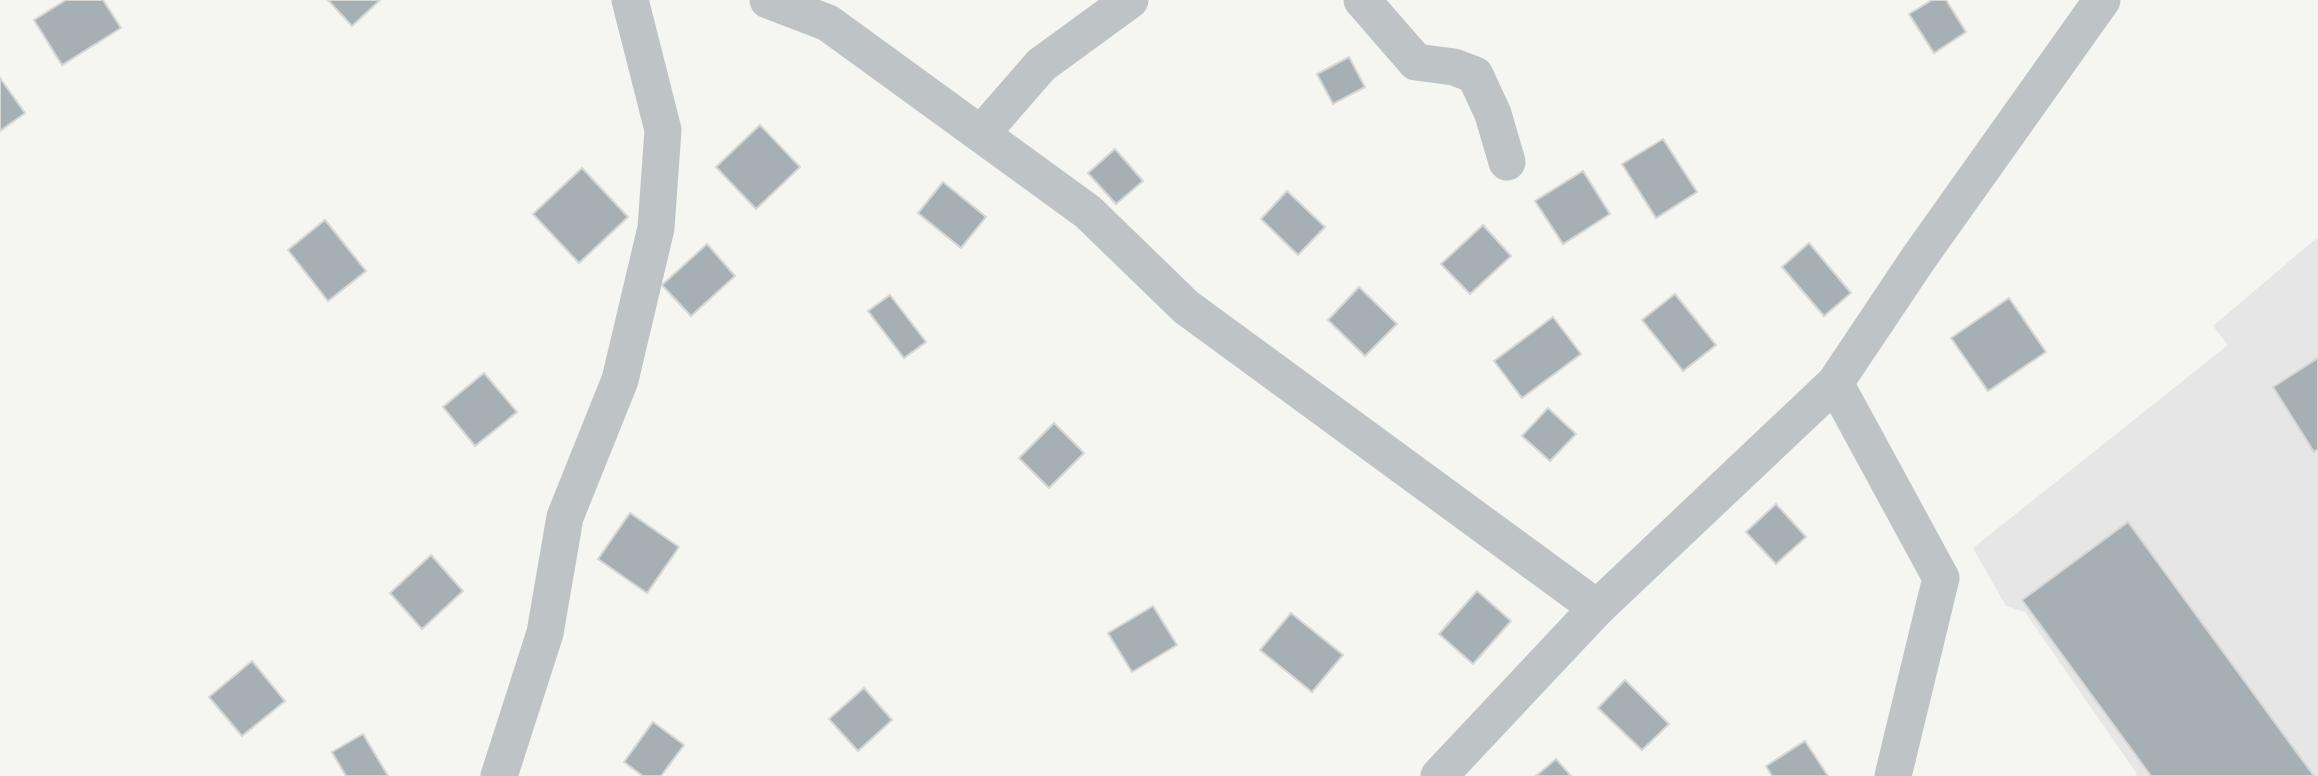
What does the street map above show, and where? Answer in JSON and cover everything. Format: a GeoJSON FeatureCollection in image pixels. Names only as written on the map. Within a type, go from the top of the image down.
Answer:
{"type":"FeatureCollection","features":[{"type":"Feature","properties":{"kind":"street"},"geometry":{"type":"LineString","coordinates":[[499,776],[545,633],[565,517],[620,380],[656,228],[663,130],[630,0]]}},
{"type":"Feature","properties":{"kind":"street"},"geometry":{"type":"LineString","coordinates":[[768,0],[828,23],[1088,212],[1186,307],[1597,608]]}},
{"type":"Feature","properties":{"kind":"street"},"geometry":{"type":"LineString","coordinates":[[981,134],[1041,65],[1130,0]]}},
{"type":"Feature","properties":{"kind":"street"},"geometry":{"type":"LineString","coordinates":[[1362,0],[1416,62],[1454,67],[1475,75],[1493,114],[1507,162]]}},
{"type":"Feature","properties":{"kind":"street"},"geometry":{"type":"LineString","coordinates":[[1439,776],[1597,608],[1835,383],[1918,259],[2102,0]]}},
{"type":"Feature","properties":{"kind":"street"},"geometry":{"type":"LineString","coordinates":[[1835,383],[1941,578],[1893,776]]}},
{"type":"Feature","properties":{"kind":"shaded area"},"geometry":{"type":"Polygon","coordinates":[[[2318,237],[2318,776],[2135,776],[2137,774],[2025,612],[2006,606],[1973,548],[2228,345],[2213,326],[2318,237]]]}},
{"type":"Feature","properties":{"kind":"building"},"geometry":{"type":"Polygon","coordinates":[[[66,0],[103,0],[121,28],[62,65],[34,20],[66,0]]]}},
{"type":"Feature","properties":{"kind":"building"},"geometry":{"type":"Polygon","coordinates":[[[328,0],[380,0],[352,26],[328,0]]]}},
{"type":"Feature","properties":{"kind":"building"},"geometry":{"type":"Polygon","coordinates":[[[1932,0],[1946,0],[1966,32],[1934,53],[1909,14],[1932,0]]]}},
{"type":"Feature","properties":{"kind":"building"},"geometry":{"type":"Polygon","coordinates":[[[1349,57],[1365,87],[1333,104],[1317,74],[1349,57]]]}},
{"type":"Feature","properties":{"kind":"building"},"geometry":{"type":"Polygon","coordinates":[[[0,78],[25,113],[0,131],[0,78]]]}},
{"type":"Feature","properties":{"kind":"building"},"geometry":{"type":"Polygon","coordinates":[[[760,125],[800,167],[756,209],[716,167],[760,125]]]}},
{"type":"Feature","properties":{"kind":"building"},"geometry":{"type":"Polygon","coordinates":[[[1663,139],[1697,192],[1656,218],[1622,164],[1663,139]]]}},
{"type":"Feature","properties":{"kind":"building"},"geometry":{"type":"Polygon","coordinates":[[[1115,149],[1143,181],[1116,204],[1088,173],[1115,149]]]}},
{"type":"Feature","properties":{"kind":"building"},"geometry":{"type":"Polygon","coordinates":[[[582,168],[628,217],[579,263],[533,214],[582,168]]]}},
{"type":"Feature","properties":{"kind":"building"},"geometry":{"type":"Polygon","coordinates":[[[1583,171],[1610,214],[1563,244],[1535,201],[1583,171]]]}},
{"type":"Feature","properties":{"kind":"building"},"geometry":{"type":"Polygon","coordinates":[[[943,182],[986,217],[961,248],[918,213],[943,182]]]}},
{"type":"Feature","properties":{"kind":"building"},"geometry":{"type":"Polygon","coordinates":[[[1287,191],[1325,227],[1298,255],[1261,219],[1287,191]]]}},
{"type":"Feature","properties":{"kind":"building"},"geometry":{"type":"Polygon","coordinates":[[[325,220],[366,271],[328,301],[288,250],[325,220]]]}},
{"type":"Feature","properties":{"kind":"building"},"geometry":{"type":"Polygon","coordinates":[[[1483,225],[1511,256],[1470,294],[1441,264],[1483,225]]]}},
{"type":"Feature","properties":{"kind":"building"},"geometry":{"type":"Polygon","coordinates":[[[1809,243],[1851,293],[1824,316],[1782,267],[1809,243]]]}},
{"type":"Feature","properties":{"kind":"building"},"geometry":{"type":"Polygon","coordinates":[[[707,244],[735,276],[691,316],[662,285],[707,244]]]}},
{"type":"Feature","properties":{"kind":"building"},"geometry":{"type":"Polygon","coordinates":[[[1359,287],[1397,324],[1365,356],[1328,320],[1359,287]]]}},
{"type":"Feature","properties":{"kind":"building"},"geometry":{"type":"Polygon","coordinates":[[[1675,294],[1716,345],[1683,371],[1642,320],[1675,294]]]}},
{"type":"Feature","properties":{"kind":"building"},"geometry":{"type":"Polygon","coordinates":[[[890,295],[926,342],[904,358],[868,311],[890,295]]]}},
{"type":"Feature","properties":{"kind":"building"},"geometry":{"type":"Polygon","coordinates":[[[2009,298],[2046,352],[1988,391],[1951,338],[2009,298]]]}},
{"type":"Feature","properties":{"kind":"building"},"geometry":{"type":"Polygon","coordinates":[[[1553,317],[1581,354],[1522,398],[1494,361],[1553,317]]]}},
{"type":"Feature","properties":{"kind":"building"},"geometry":{"type":"Polygon","coordinates":[[[2318,358],[2318,449],[2314,452],[2273,387],[2318,358]]]}},
{"type":"Feature","properties":{"kind":"building"},"geometry":{"type":"Polygon","coordinates":[[[484,373],[517,412],[475,446],[443,407],[484,373]]]}},
{"type":"Feature","properties":{"kind":"building"},"geometry":{"type":"Polygon","coordinates":[[[1548,408],[1576,434],[1550,461],[1522,436],[1548,408]]]}},
{"type":"Feature","properties":{"kind":"building"},"geometry":{"type":"Polygon","coordinates":[[[1054,423],[1084,453],[1049,488],[1019,458],[1054,423]]]}},
{"type":"Feature","properties":{"kind":"building"},"geometry":{"type":"Polygon","coordinates":[[[1776,504],[1806,537],[1776,564],[1746,532],[1776,504]]]}},
{"type":"Feature","properties":{"kind":"building"},"geometry":{"type":"Polygon","coordinates":[[[630,513],[679,547],[647,593],[598,559],[630,513]]]}},
{"type":"Feature","properties":{"kind":"building"},"geometry":{"type":"Polygon","coordinates":[[[2128,522],[2314,776],[2151,776],[2022,600],[2128,522]]]}},
{"type":"Feature","properties":{"kind":"building"},"geometry":{"type":"Polygon","coordinates":[[[431,555],[463,591],[422,629],[390,593],[431,555]]]}},
{"type":"Feature","properties":{"kind":"building"},"geometry":{"type":"Polygon","coordinates":[[[1477,591],[1511,621],[1473,664],[1439,634],[1477,591]]]}},
{"type":"Feature","properties":{"kind":"building"},"geometry":{"type":"Polygon","coordinates":[[[1153,606],[1177,645],[1132,672],[1108,633],[1153,606]]]}},
{"type":"Feature","properties":{"kind":"building"},"geometry":{"type":"Polygon","coordinates":[[[1291,613],[1343,655],[1312,692],[1260,650],[1291,613]]]}},
{"type":"Feature","properties":{"kind":"building"},"geometry":{"type":"Polygon","coordinates":[[[252,661],[285,701],[242,736],[209,697],[252,661]]]}},
{"type":"Feature","properties":{"kind":"building"},"geometry":{"type":"Polygon","coordinates":[[[1625,680],[1669,724],[1642,750],[1598,708],[1625,680]]]}},
{"type":"Feature","properties":{"kind":"building"},"geometry":{"type":"Polygon","coordinates":[[[864,688],[892,720],[858,751],[829,719],[864,688]]]}},
{"type":"Feature","properties":{"kind":"building"},"geometry":{"type":"Polygon","coordinates":[[[653,722],[684,745],[661,776],[643,776],[624,762],[653,722]]]}},
{"type":"Feature","properties":{"kind":"building"},"geometry":{"type":"Polygon","coordinates":[[[363,734],[388,776],[346,776],[332,752],[363,734]]]}},
{"type":"Feature","properties":{"kind":"building"},"geometry":{"type":"Polygon","coordinates":[[[1805,741],[1828,776],[1772,776],[1766,766],[1805,741]]]}},
{"type":"Feature","properties":{"kind":"building"},"geometry":{"type":"Polygon","coordinates":[[[1556,759],[1571,776],[1536,776],[1556,759]]]}}]}
